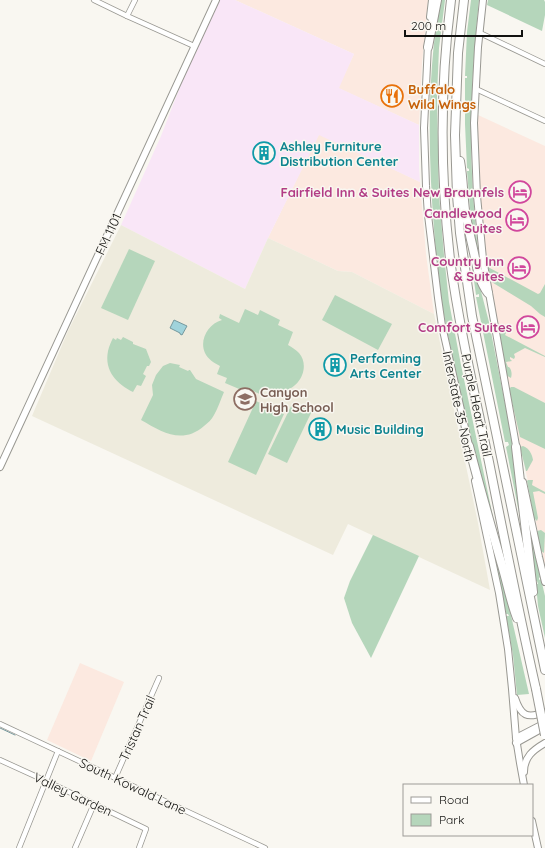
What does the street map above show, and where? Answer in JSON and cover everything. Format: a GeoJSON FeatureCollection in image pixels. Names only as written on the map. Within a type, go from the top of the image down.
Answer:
{"type":"FeatureCollection","features":[{"type":"Feature","properties":{"kind":"highway"},"geometry":{"type":"LineString","coordinates":[[428,47],[437,0]]}},
{"type":"Feature","properties":{"kind":"highway","name":"Purple Heart Trail"},"geometry":{"type":"LineString","coordinates":[[451,0],[445,61],[442,136],[444,191],[449,251],[464,339],[545,735]]}},
{"type":"Feature","properties":{"kind":"highway","name":"Purple Heart Trail"},"geometry":{"type":"LineString","coordinates":[[464,0],[458,53],[455,135],[460,225],[468,292],[545,670]]}},
{"type":"Feature","properties":{"kind":"highway"},"geometry":{"type":"LineString","coordinates":[[455,135],[472,245],[479,276],[488,293]]}},
{"type":"Feature","properties":{"kind":"highway"},"geometry":{"type":"LineString","coordinates":[[469,446],[513,608],[524,634]]}},
{"type":"Feature","properties":{"kind":"highway"},"geometry":{"type":"LineString","coordinates":[[516,447],[535,604],[535,618]]}},
{"type":"Feature","properties":{"kind":"main road","name":"FM 1101"},"geometry":{"type":"LineString","coordinates":[[0,467],[216,0]]}},
{"type":"Feature","properties":{"kind":"main road","name":"Interstate 35 North"},"geometry":{"type":"LineString","coordinates":[[432,0],[426,72],[424,128],[428,215],[442,326],[469,446],[473,474],[499,593],[508,649],[516,740],[524,783]]}},
{"type":"Feature","properties":{"kind":"main road"},"geometry":{"type":"LineString","coordinates":[[483,0],[474,123],[476,190],[481,244],[488,293],[516,447],[545,582]]}},
{"type":"Feature","properties":{"kind":"main road"},"geometry":{"type":"LineString","coordinates":[[512,689],[518,708],[524,714],[535,715],[545,712]]}},
{"type":"Feature","properties":{"kind":"main road"},"geometry":{"type":"LineString","coordinates":[[516,740],[545,723]]}},
{"type":"Feature","properties":{"kind":"main road"},"geometry":{"type":"LineString","coordinates":[[516,740],[545,728]]}},
{"type":"Feature","properties":{"kind":"main road"},"geometry":{"type":"LineString","coordinates":[[524,783],[524,768],[528,757],[534,750],[545,743]]}},
{"type":"Feature","properties":{"kind":"main road"},"geometry":{"type":"LineString","coordinates":[[533,826],[538,848]]}},
{"type":"Feature","properties":{"kind":"street"},"geometry":{"type":"LineString","coordinates":[[94,0],[194,46]]}},
{"type":"Feature","properties":{"kind":"street"},"geometry":{"type":"LineString","coordinates":[[127,16],[135,0]]}},
{"type":"Feature","properties":{"kind":"street"},"geometry":{"type":"LineString","coordinates":[[480,33],[545,64]]}},
{"type":"Feature","properties":{"kind":"street"},"geometry":{"type":"LineString","coordinates":[[476,89],[545,121]]}},
{"type":"Feature","properties":{"kind":"street","name":"Tristan Trail"},"geometry":{"type":"LineString","coordinates":[[115,778],[159,678]]}},
{"type":"Feature","properties":{"kind":"street","name":"South Kowald Lane"},"geometry":{"type":"LineString","coordinates":[[0,724],[265,848]]}},
{"type":"Feature","properties":{"kind":"street"},"geometry":{"type":"LineString","coordinates":[[19,848],[58,751]]}},
{"type":"Feature","properties":{"kind":"street","name":"Valley Garden"},"geometry":{"type":"LineString","coordinates":[[0,760],[146,829],[139,848]]}},
{"type":"Feature","properties":{"kind":"street"},"geometry":{"type":"LineString","coordinates":[[75,848],[94,804]]}},
{"type":"Feature","properties":{"kind":"shaded area"},"geometry":{"type":"Polygon","coordinates":[[[220,0],[235,0],[354,54],[339,88],[419,125],[420,182],[319,135],[268,238],[245,289],[121,225],[161,136],[185,74],[220,0]]]}},
{"type":"Feature","properties":{"kind":"shaded area"},"geometry":{"type":"Polygon","coordinates":[[[235,0],[428,0],[422,63],[419,125],[338,88],[354,54],[235,0]]]}},
{"type":"Feature","properties":{"kind":"shaded area"},"geometry":{"type":"Polygon","coordinates":[[[478,115],[545,146],[545,567],[509,388],[483,231],[479,180],[478,115]]]}},
{"type":"Feature","properties":{"kind":"shaded area"},"geometry":{"type":"Polygon","coordinates":[[[319,134],[420,182],[426,254],[434,314],[352,272],[338,271],[268,238],[319,134]]]}},
{"type":"Feature","properties":{"kind":"shaded area","name":"Canyon High School"},"geometry":{"type":"Polygon","coordinates":[[[121,225],[245,289],[268,238],[338,271],[352,272],[434,314],[478,523],[490,590],[348,524],[333,555],[32,416],[68,331],[121,225]]]}},
{"type":"Feature","properties":{"kind":"shaded area"},"geometry":{"type":"Polygon","coordinates":[[[80,663],[124,682],[91,761],[47,740],[80,663]]]}},
{"type":"Feature","properties":{"kind":"green space"},"geometry":{"type":"Polygon","coordinates":[[[440,0],[445,0],[439,48],[437,97],[439,195],[444,255],[449,302],[493,517],[491,518],[487,507],[452,355],[442,304],[437,266],[431,172],[430,114],[433,57],[440,0]]]}},
{"type":"Feature","properties":{"kind":"green space"},"geometry":{"type":"Polygon","coordinates":[[[471,0],[479,0],[473,71],[471,156],[479,259],[471,220],[465,124],[467,32],[471,0]]]}},
{"type":"Feature","properties":{"kind":"green space"},"geometry":{"type":"Polygon","coordinates":[[[488,0],[544,0],[545,15],[542,31],[487,5],[488,0]]]}},
{"type":"Feature","properties":{"kind":"green space"},"geometry":{"type":"Polygon","coordinates":[[[469,245],[489,322],[513,444],[522,518],[520,518],[506,447],[509,445],[508,442],[505,442],[476,297],[479,297],[479,294],[476,295],[469,245]]]}},
{"type":"Feature","properties":{"kind":"green space"},"geometry":{"type":"Polygon","coordinates":[[[129,249],[155,261],[128,320],[101,308],[129,249]]]}},
{"type":"Feature","properties":{"kind":"green space"},"geometry":{"type":"Polygon","coordinates":[[[488,267],[538,294],[545,284],[545,317],[531,306],[490,281],[488,267]]]}},
{"type":"Feature","properties":{"kind":"green space"},"geometry":{"type":"Polygon","coordinates":[[[335,295],[392,324],[378,350],[322,320],[335,295]]]}},
{"type":"Feature","properties":{"kind":"green space"},"geometry":{"type":"Polygon","coordinates":[[[245,309],[258,315],[260,310],[280,320],[278,325],[293,332],[288,345],[299,353],[304,365],[301,377],[293,387],[281,391],[266,387],[262,395],[253,391],[251,394],[225,383],[227,378],[217,374],[220,366],[208,357],[203,348],[206,333],[213,325],[222,320],[219,318],[220,314],[239,323],[245,309]]]}},
{"type":"Feature","properties":{"kind":"green space"},"geometry":{"type":"Polygon","coordinates":[[[499,325],[506,328],[507,331],[505,335],[545,357],[525,348],[514,354],[514,359],[510,357],[512,361],[506,362],[512,374],[511,378],[506,375],[499,330],[497,327],[499,325]]]}},
{"type":"Feature","properties":{"kind":"green space"},"geometry":{"type":"Polygon","coordinates":[[[123,337],[133,342],[133,344],[146,349],[151,362],[143,374],[146,376],[141,386],[137,385],[133,392],[117,381],[108,365],[108,351],[113,338],[116,340],[117,338],[121,340],[123,337]]]}},
{"type":"Feature","properties":{"kind":"green space"},"geometry":{"type":"Polygon","coordinates":[[[170,363],[180,365],[179,367],[188,371],[190,370],[196,379],[224,392],[211,419],[196,432],[188,435],[172,435],[141,420],[153,395],[152,385],[156,375],[163,366],[170,363]]]}},
{"type":"Feature","properties":{"kind":"green space"},"geometry":{"type":"Polygon","coordinates":[[[514,387],[545,403],[545,449],[520,437],[509,389],[514,387]]]}},
{"type":"Feature","properties":{"kind":"green space"},"geometry":{"type":"Polygon","coordinates":[[[256,401],[284,414],[256,475],[228,462],[256,401]]]}},
{"type":"Feature","properties":{"kind":"green space"},"geometry":{"type":"Polygon","coordinates":[[[293,402],[312,411],[287,463],[268,454],[293,402]]]}},
{"type":"Feature","properties":{"kind":"green space"},"geometry":{"type":"Polygon","coordinates":[[[523,446],[530,452],[533,460],[527,471],[520,447],[523,446]]]}},
{"type":"Feature","properties":{"kind":"green space"},"geometry":{"type":"Polygon","coordinates":[[[528,480],[533,480],[532,485],[545,492],[545,494],[539,491],[533,492],[538,518],[537,521],[534,518],[528,480]]]}},
{"type":"Feature","properties":{"kind":"green space"},"geometry":{"type":"Polygon","coordinates":[[[541,530],[545,533],[544,553],[541,551],[537,531],[541,530]]]}},
{"type":"Feature","properties":{"kind":"green space"},"geometry":{"type":"Polygon","coordinates":[[[373,535],[419,556],[371,658],[352,623],[344,598],[350,581],[373,535]]]}},
{"type":"Feature","properties":{"kind":"green space"},"geometry":{"type":"Polygon","coordinates":[[[532,539],[540,577],[539,580],[541,579],[545,596],[545,638],[538,606],[536,584],[538,584],[537,581],[535,581],[530,540],[532,539]]]}},
{"type":"Feature","properties":{"kind":"green space"},"geometry":{"type":"Polygon","coordinates":[[[498,559],[529,694],[517,695],[513,655],[506,616],[509,616],[506,614],[495,560],[498,559]]]}},
{"type":"Feature","properties":{"kind":"water"},"geometry":{"type":"Polygon","coordinates":[[[174,320],[187,326],[182,335],[170,328],[174,320]]]}},
{"type":"Feature","properties":{"kind":"waterway"},"geometry":{"type":"LineString","coordinates":[[0,728],[15,735]]}},
{"type":"Feature","properties":{"kind":"place","name":"Buffalo Wild Wings"},"geometry":{"type":"Point","coordinates":[392,96]}},
{"type":"Feature","properties":{"kind":"place","name":"Ashley Furniture Distribution Center"},"geometry":{"type":"Point","coordinates":[264,153]}},
{"type":"Feature","properties":{"kind":"place","name":"Fairfield Inn & Suites New Braunfels"},"geometry":{"type":"Point","coordinates":[520,192]}},
{"type":"Feature","properties":{"kind":"place","name":"Candlewood Suites"},"geometry":{"type":"Point","coordinates":[517,220]}},
{"type":"Feature","properties":{"kind":"place","name":"Country Inn & Suites"},"geometry":{"type":"Point","coordinates":[519,268]}},
{"type":"Feature","properties":{"kind":"place","name":"Comfort Suites"},"geometry":{"type":"Point","coordinates":[528,327]}},
{"type":"Feature","properties":{"kind":"place","name":"Performing Arts Center"},"geometry":{"type":"Point","coordinates":[335,365]}},
{"type":"Feature","properties":{"kind":"place","name":"Canyon High School"},"geometry":{"type":"Point","coordinates":[245,399]}},
{"type":"Feature","properties":{"kind":"place","name":"Music Building"},"geometry":{"type":"Point","coordinates":[320,429]}}]}
